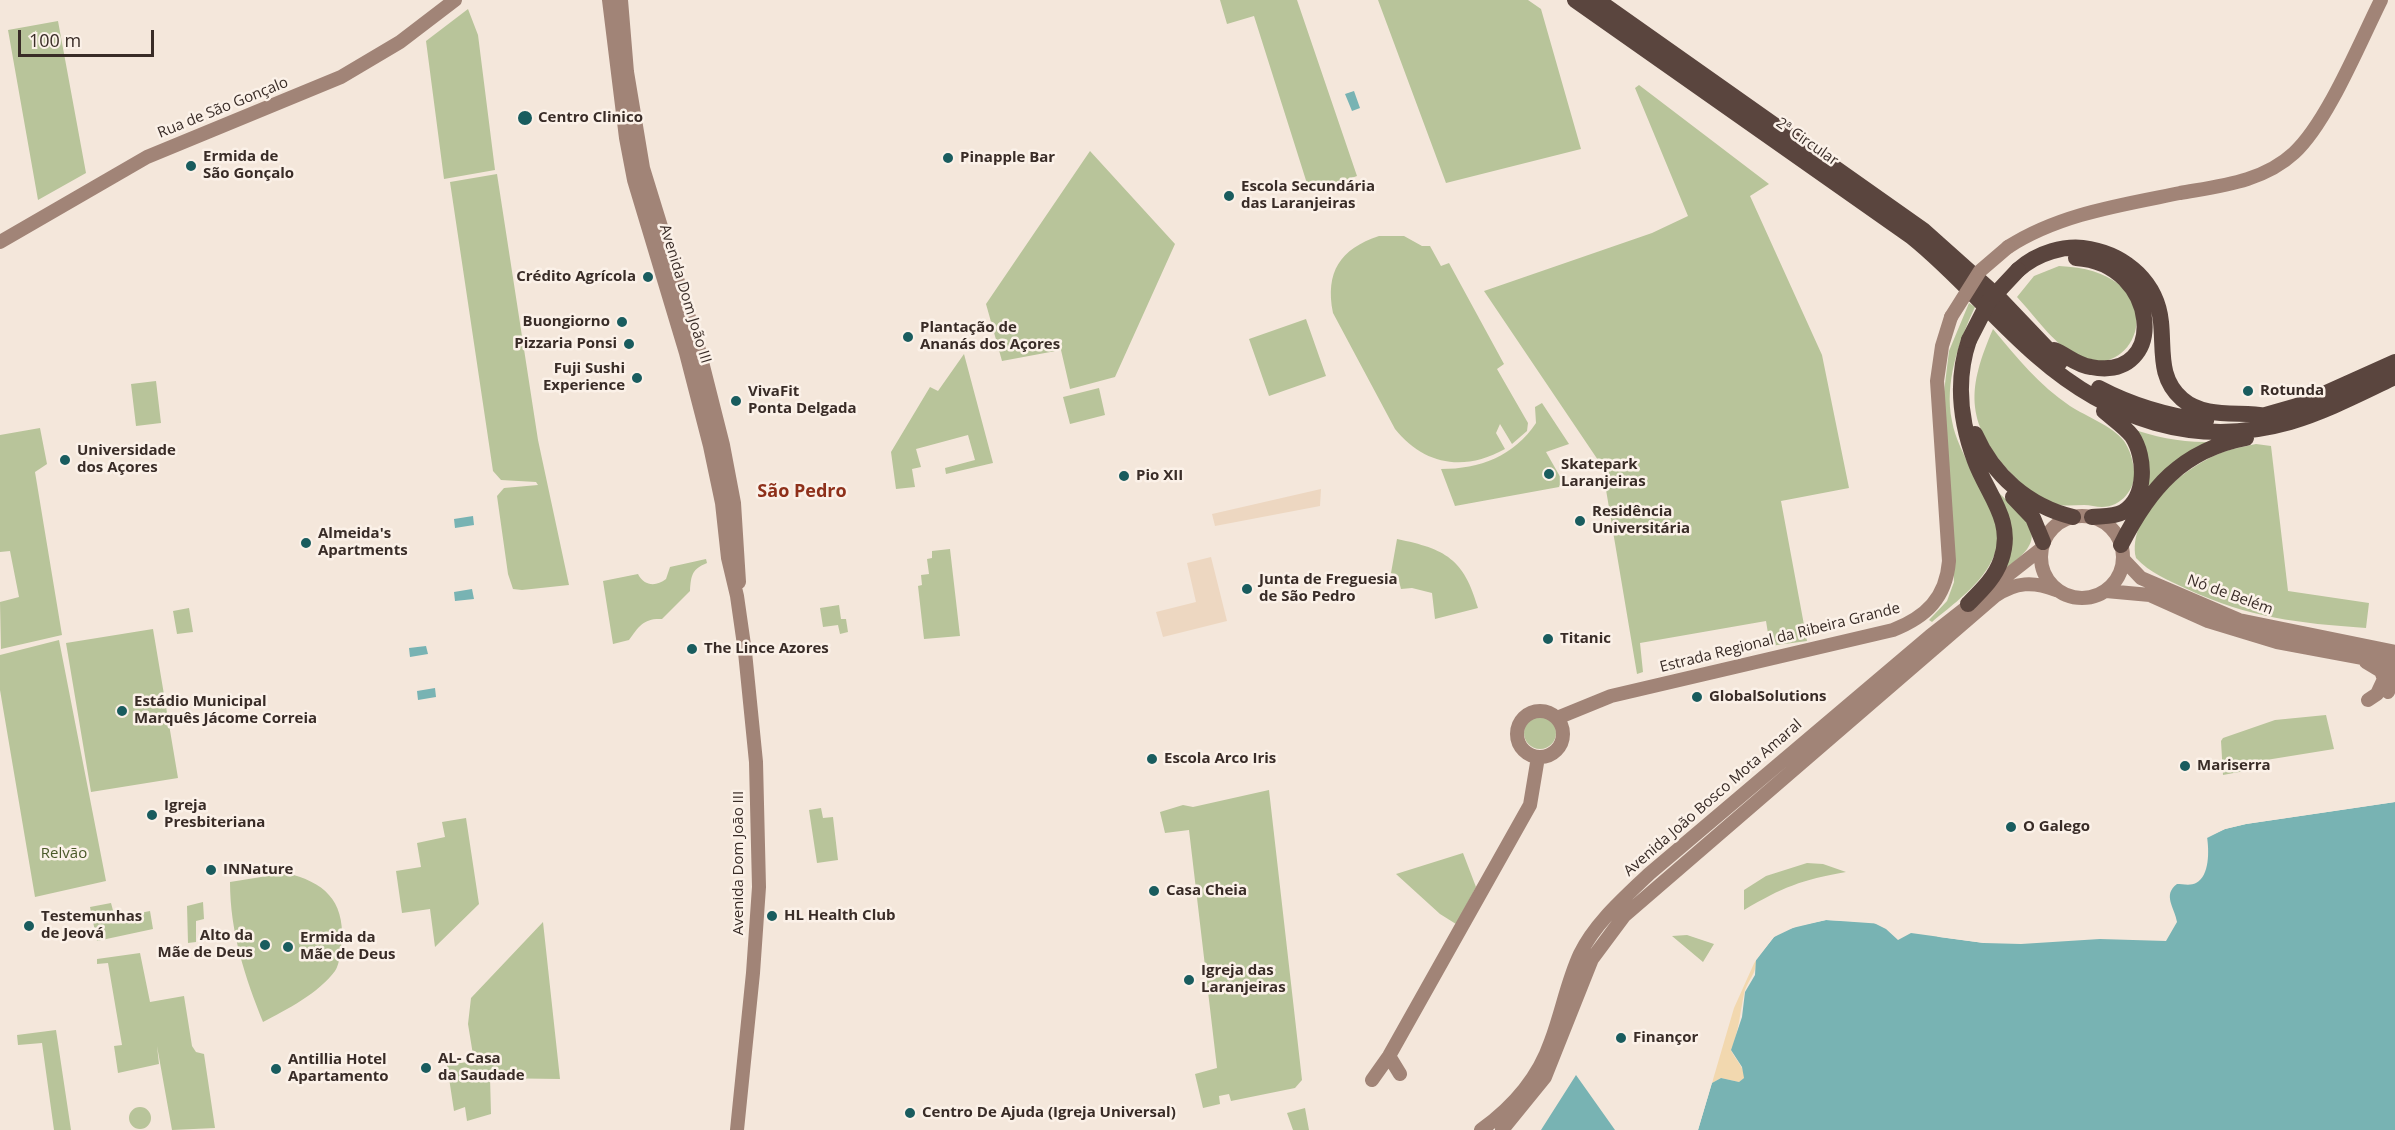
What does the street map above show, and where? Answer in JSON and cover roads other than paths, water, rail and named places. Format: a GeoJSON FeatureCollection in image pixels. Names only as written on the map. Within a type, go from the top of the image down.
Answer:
{"type":"FeatureCollection","features":[{"type":"Feature","properties":{"kind":"highway","name":"2ª Circular"},"geometry":{"type":"LineString","coordinates":[[1575,0],[1912,237],[1947,266],[2036,355],[2091,397]]}},
{"type":"Feature","properties":{"kind":"highway"},"geometry":{"type":"LineString","coordinates":[[1597,0],[1896,210],[1952,253],[2069,370],[2117,397],[2173,416],[2216,422],[2267,416],[2332,391],[2395,362]]}},
{"type":"Feature","properties":{"kind":"highway"},"geometry":{"type":"LineString","coordinates":[[1968,604],[1998,568],[2005,538],[1999,507],[1975,464],[1962,418],[1959,390],[1961,371],[1973,341],[1995,306],[2020,273],[2038,256],[2072,248],[2106,252],[2128,263],[2153,292],[2160,310],[2162,361],[2165,374],[2177,394],[2203,410],[2267,416]]}},
{"type":"Feature","properties":{"kind":"highway"},"geometry":{"type":"LineString","coordinates":[[2020,273],[2050,261],[2071,258],[2092,260],[2102,264],[2123,279],[2145,312],[2142,342],[2131,356],[2118,365],[2097,368],[2084,366],[2043,345]]}},
{"type":"Feature","properties":{"kind":"highway"},"geometry":{"type":"LineString","coordinates":[[1973,341],[1967,388],[1970,419],[1981,448],[1999,473],[2023,495],[2048,510],[2073,517]]}},
{"type":"Feature","properties":{"kind":"highway"},"geometry":{"type":"LineString","coordinates":[[2091,397],[2124,414],[2174,429],[2225,431],[2288,422],[2318,413],[2395,377]]}},
{"type":"Feature","properties":{"kind":"highway"},"geometry":{"type":"LineString","coordinates":[[2091,397],[2131,434],[2140,457],[2141,472],[2139,491],[2130,507],[2118,514],[2092,517]]}},
{"type":"Feature","properties":{"kind":"highway"},"geometry":{"type":"LineString","coordinates":[[2122,552],[2145,504],[2165,479],[2188,459],[2218,444],[2268,433],[2288,422]]}},
{"type":"Feature","properties":{"kind":"highway"},"geometry":{"type":"LineString","coordinates":[[1970,446],[1994,480],[2033,518],[2042,546]]}},
{"type":"Feature","properties":{"kind":"main road","name":"Rua de São Gonçalo"},"geometry":{"type":"LineString","coordinates":[[0,242],[147,157],[341,78],[399,42],[455,0]]}},
{"type":"Feature","properties":{"kind":"main road","name":"Avenida Dom João III"},"geometry":{"type":"LineString","coordinates":[[609,0],[624,127],[634,180],[700,404],[722,503],[728,558],[738,596]]}},
{"type":"Feature","properties":{"kind":"main road","name":"Avenida Dom João III"},"geometry":{"type":"LineString","coordinates":[[621,0],[627,72],[643,168],[699,350],[723,445],[738,543],[738,596],[756,762],[759,887],[737,1130]]}},
{"type":"Feature","properties":{"kind":"main road","name":"Estrada Regional da Ribeira Grande"},"geometry":{"type":"LineString","coordinates":[[1557,718],[1611,696],[1893,630],[1915,622],[1930,609],[1945,585],[1949,561],[1937,381],[1942,346],[1951,318],[1974,278],[2007,247],[2053,223],[2135,202],[2234,183],[2257,176],[2283,162],[2313,131],[2381,0]]}},
{"type":"Feature","properties":{"kind":"main road"},"geometry":{"type":"LineString","coordinates":[[2073,517],[2092,517],[2110,527],[2122,552],[2121,571],[2106,591],[2094,597],[2081,598],[2056,590],[2043,572],[2042,546],[2055,526],[2073,517]]}},
{"type":"Feature","properties":{"kind":"main road","name":"Avenida João Bosco Mota Amaral"},"geometry":{"type":"LineString","coordinates":[[1502,1130],[1531,1098],[1545,1077],[1553,1059],[1581,952],[1614,907],[1649,874],[1968,604],[2042,546]]}},
{"type":"Feature","properties":{"kind":"main road","name":"Nó de Belém"},"geometry":{"type":"LineString","coordinates":[[2122,552],[2132,571],[2141,578],[2215,611],[2269,628],[2372,648],[2394,660]]}},
{"type":"Feature","properties":{"kind":"main road","name":"Avenida João Bosco Mota Amaral"},"geometry":{"type":"LineString","coordinates":[[1481,1130],[1503,1114],[1525,1090],[1540,1066],[1574,984],[1603,941],[1624,916],[1995,596],[2007,588],[2030,583],[2056,590]]}},
{"type":"Feature","properties":{"kind":"main road","name":"Nó de Belém"},"geometry":{"type":"LineString","coordinates":[[2106,591],[2150,595],[2246,634],[2350,656]]}},
{"type":"Feature","properties":{"kind":"main road"},"geometry":{"type":"LineString","coordinates":[[2350,656],[2394,660],[2391,689],[2368,700],[2381,687],[2384,679],[2381,671],[2373,664],[2350,656]]}},
{"type":"Feature","properties":{"kind":"main road"},"geometry":{"type":"LineString","coordinates":[[1536,711],[1544,711],[1557,718],[1563,729],[1560,746],[1552,754],[1538,757],[1522,748],[1517,733],[1527,715],[1536,711]]}},
{"type":"Feature","properties":{"kind":"main road"},"geometry":{"type":"LineString","coordinates":[[1372,1080],[1389,1056],[1530,805],[1538,757]]}},
{"type":"Feature","properties":{"kind":"main road"},"geometry":{"type":"LineString","coordinates":[[1389,1056],[1400,1074]]}},
{"type":"Feature","properties":{"kind":"water"},"geometry":{"type":"Polygon","coordinates":[[[1354,91],[1360,108],[1352,111],[1345,94],[1354,91]]]}},
{"type":"Feature","properties":{"kind":"water"},"geometry":{"type":"Polygon","coordinates":[[[473,516],[474,525],[455,528],[454,519],[473,516]]]}},
{"type":"Feature","properties":{"kind":"water"},"geometry":{"type":"Polygon","coordinates":[[[472,589],[474,599],[455,601],[454,592],[472,589]]]}},
{"type":"Feature","properties":{"kind":"water"},"geometry":{"type":"Polygon","coordinates":[[[426,646],[428,654],[410,657],[409,648],[426,646]]]}},
{"type":"Feature","properties":{"kind":"water"},"geometry":{"type":"Polygon","coordinates":[[[435,688],[436,697],[418,700],[417,691],[435,688]]]}},
{"type":"Feature","properties":{"kind":"water"},"geometry":{"type":"Polygon","coordinates":[[[2395,802],[2395,1130],[1698,1130],[1712,1083],[1721,1078],[1739,1082],[1744,1078],[1742,1067],[1731,1050],[1742,1017],[1745,992],[1755,975],[1756,959],[1774,937],[1784,930],[1826,920],[1872,922],[1886,929],[1898,940],[1911,933],[1984,943],[2021,944],[2100,939],[2166,941],[2177,922],[2170,893],[2177,884],[2189,885],[2201,880],[2206,869],[2208,855],[2207,837],[2225,829],[2246,824],[2395,802]]]}},
{"type":"Feature","properties":{"kind":"water"},"geometry":{"type":"Polygon","coordinates":[[[1576,1075],[1615,1130],[1541,1130],[1576,1075]]]}},
{"type":"Feature","properties":{"kind":"place","name":"Centro Clinico"},"geometry":{"type":"Point","coordinates":[525,118]}},
{"type":"Feature","properties":{"kind":"place","name":"Pinapple Bar"},"geometry":{"type":"Point","coordinates":[948,158]}},
{"type":"Feature","properties":{"kind":"place","name":"Ermida de São Gonçalo"},"geometry":{"type":"Point","coordinates":[191,166]}},
{"type":"Feature","properties":{"kind":"place","name":"Escola Secundária das Laranjeiras"},"geometry":{"type":"Point","coordinates":[1229,196]}},
{"type":"Feature","properties":{"kind":"place","name":"Crédito Agrícola"},"geometry":{"type":"Point","coordinates":[648,277]}},
{"type":"Feature","properties":{"kind":"place","name":"Buongiorno"},"geometry":{"type":"Point","coordinates":[622,322]}},
{"type":"Feature","properties":{"kind":"place","name":"Plantação de Ananás dos Açores"},"geometry":{"type":"Point","coordinates":[908,337]}},
{"type":"Feature","properties":{"kind":"place","name":"Pizzaria Ponsi"},"geometry":{"type":"Point","coordinates":[629,344]}},
{"type":"Feature","properties":{"kind":"place","name":"Fuji Sushi Experience"},"geometry":{"type":"Point","coordinates":[637,378]}},
{"type":"Feature","properties":{"kind":"place","name":"Rotunda"},"geometry":{"type":"Point","coordinates":[2248,391]}},
{"type":"Feature","properties":{"kind":"place","name":"VivaFit Ponta Delgada"},"geometry":{"type":"Point","coordinates":[736,401]}},
{"type":"Feature","properties":{"kind":"place","name":"Universidade dos Açores"},"geometry":{"type":"Point","coordinates":[65,460]}},
{"type":"Feature","properties":{"kind":"place","name":"Skatepark Laranjeiras"},"geometry":{"type":"Point","coordinates":[1549,474]}},
{"type":"Feature","properties":{"kind":"place","name":"Pio XII"},"geometry":{"type":"Point","coordinates":[1124,476]}},
{"type":"Feature","properties":{"kind":"place","name":"Residência Universitária"},"geometry":{"type":"Point","coordinates":[1580,521]}},
{"type":"Feature","properties":{"kind":"place","name":"Almeida's Apartments"},"geometry":{"type":"Point","coordinates":[306,543]}},
{"type":"Feature","properties":{"kind":"place","name":"Junta de Freguesia de São Pedro"},"geometry":{"type":"Point","coordinates":[1247,589]}},
{"type":"Feature","properties":{"kind":"place","name":"Titanic"},"geometry":{"type":"Point","coordinates":[1548,639]}},
{"type":"Feature","properties":{"kind":"place","name":"The Lince Azores"},"geometry":{"type":"Point","coordinates":[692,649]}},
{"type":"Feature","properties":{"kind":"place","name":"GlobalSolutions"},"geometry":{"type":"Point","coordinates":[1697,697]}},
{"type":"Feature","properties":{"kind":"place","name":"Estádio Municipal Marquês Jácome Correia"},"geometry":{"type":"Point","coordinates":[122,711]}},
{"type":"Feature","properties":{"kind":"place","name":"Escola Arco Iris"},"geometry":{"type":"Point","coordinates":[1152,759]}},
{"type":"Feature","properties":{"kind":"place","name":"Mariserra"},"geometry":{"type":"Point","coordinates":[2185,766]}},
{"type":"Feature","properties":{"kind":"place","name":"Igreja Presbiteriana"},"geometry":{"type":"Point","coordinates":[152,815]}},
{"type":"Feature","properties":{"kind":"place","name":"O Galego"},"geometry":{"type":"Point","coordinates":[2011,827]}},
{"type":"Feature","properties":{"kind":"place","name":"INNature"},"geometry":{"type":"Point","coordinates":[211,870]}},
{"type":"Feature","properties":{"kind":"place","name":"Casa Cheia"},"geometry":{"type":"Point","coordinates":[1154,891]}},
{"type":"Feature","properties":{"kind":"place","name":"HL Health Club"},"geometry":{"type":"Point","coordinates":[772,916]}},
{"type":"Feature","properties":{"kind":"place","name":"Testemunhas de Jeová"},"geometry":{"type":"Point","coordinates":[29,926]}},
{"type":"Feature","properties":{"kind":"place","name":"Alto da Mãe de Deus"},"geometry":{"type":"Point","coordinates":[265,945]}},
{"type":"Feature","properties":{"kind":"place","name":"Ermida da Mãe de Deus"},"geometry":{"type":"Point","coordinates":[288,947]}},
{"type":"Feature","properties":{"kind":"place","name":"Igreja das Laranjeiras"},"geometry":{"type":"Point","coordinates":[1189,980]}},
{"type":"Feature","properties":{"kind":"place","name":"Finançor"},"geometry":{"type":"Point","coordinates":[1621,1038]}},
{"type":"Feature","properties":{"kind":"place","name":"AL- Casa da Saudade"},"geometry":{"type":"Point","coordinates":[426,1068]}},
{"type":"Feature","properties":{"kind":"place","name":"Antillia Hotel Apartamento"},"geometry":{"type":"Point","coordinates":[276,1069]}},
{"type":"Feature","properties":{"kind":"place","name":"Centro De Ajuda (Igreja Universal)"},"geometry":{"type":"Point","coordinates":[910,1113]}},
{"type":"Feature","properties":{"kind":"district","name":"São Pedro"},"geometry":{"type":"Point","coordinates":[802,492]}},
{"type":"Feature","properties":{"kind":"park label","name":"Relvão"},"geometry":{"type":"Point","coordinates":[64,854]}}]}
